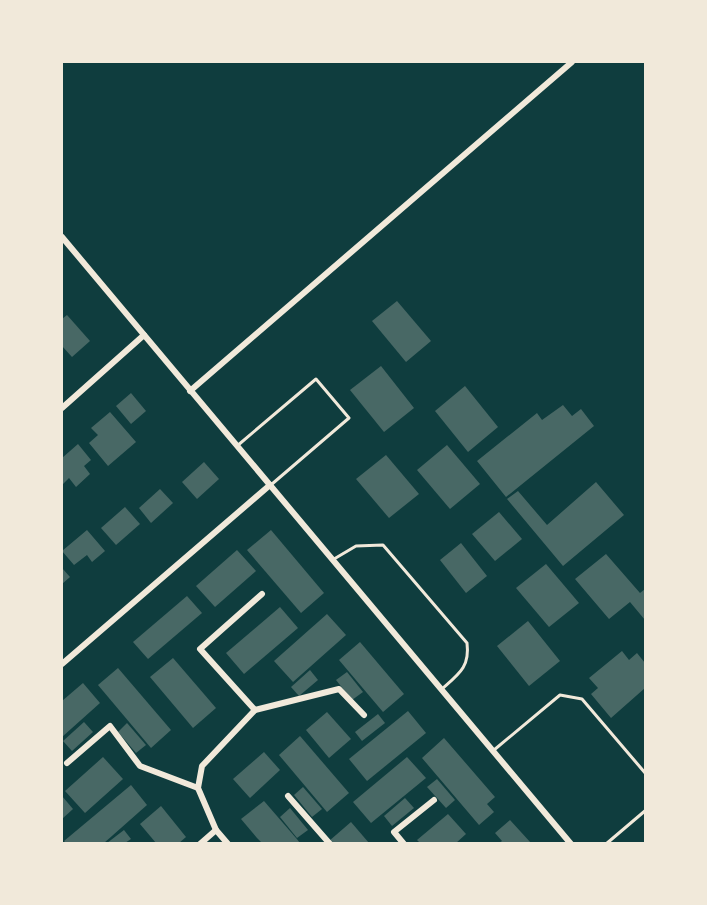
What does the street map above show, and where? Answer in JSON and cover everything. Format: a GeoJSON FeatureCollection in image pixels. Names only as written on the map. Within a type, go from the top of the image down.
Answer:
{"type":"FeatureCollection","features":[{"type":"Feature","properties":{"kind":"street"},"geometry":{"type":"LineString","coordinates":[[190,391],[572,62]]}},
{"type":"Feature","properties":{"kind":"street"},"geometry":{"type":"LineString","coordinates":[[62,237],[571,843]]}},
{"type":"Feature","properties":{"kind":"street"},"geometry":{"type":"LineString","coordinates":[[62,408],[144,334]]}},
{"type":"Feature","properties":{"kind":"street"},"geometry":{"type":"LineString","coordinates":[[62,664],[270,485]]}},
{"type":"Feature","properties":{"kind":"street"},"geometry":{"type":"LineString","coordinates":[[255,710],[200,649],[262,594]]}},
{"type":"Feature","properties":{"kind":"street"},"geometry":{"type":"LineString","coordinates":[[228,843],[216,830],[198,788],[202,766],[255,710],[339,689],[364,715]]}},
{"type":"Feature","properties":{"kind":"street"},"geometry":{"type":"LineString","coordinates":[[67,763],[110,726],[140,766],[198,788]]}},
{"type":"Feature","properties":{"kind":"street"},"geometry":{"type":"LineString","coordinates":[[288,796],[330,843]]}},
{"type":"Feature","properties":{"kind":"street"},"geometry":{"type":"LineString","coordinates":[[404,843],[394,832],[434,800]]}},
{"type":"Feature","properties":{"kind":"street"},"geometry":{"type":"LineString","coordinates":[[200,843],[216,830]]}},
{"type":"Feature","properties":{"kind":"lane"},"geometry":{"type":"LineString","coordinates":[[236,446],[316,379],[349,418],[270,485]]}},
{"type":"Feature","properties":{"kind":"lane"},"geometry":{"type":"LineString","coordinates":[[333,560],[356,546],[383,545],[404,567],[466,643],[469,657],[464,671],[442,689]]}},
{"type":"Feature","properties":{"kind":"lane"},"geometry":{"type":"LineString","coordinates":[[492,751],[560,695],[582,699],[645,774]]}},
{"type":"Feature","properties":{"kind":"lane"},"geometry":{"type":"LineString","coordinates":[[606,843],[645,810]]}},
{"type":"Feature","properties":{"kind":"building"},"geometry":{"type":"Polygon","coordinates":[[[397,301],[431,341],[406,362],[372,321],[397,301]]]}},
{"type":"Feature","properties":{"kind":"building"},"geometry":{"type":"Polygon","coordinates":[[[67,315],[90,341],[72,357],[62,346],[62,319],[67,315]]]}},
{"type":"Feature","properties":{"kind":"building"},"geometry":{"type":"Polygon","coordinates":[[[381,366],[414,408],[384,432],[350,390],[381,366]]]}},
{"type":"Feature","properties":{"kind":"building"},"geometry":{"type":"Polygon","coordinates":[[[465,386],[498,427],[468,452],[435,411],[465,386]]]}},
{"type":"Feature","properties":{"kind":"building"},"geometry":{"type":"Polygon","coordinates":[[[131,393],[146,411],[131,424],[116,406],[131,393]]]}},
{"type":"Feature","properties":{"kind":"building"},"geometry":{"type":"Polygon","coordinates":[[[563,405],[572,416],[581,409],[594,426],[506,497],[477,461],[537,413],[542,420],[563,405]]]}},
{"type":"Feature","properties":{"kind":"building"},"geometry":{"type":"Polygon","coordinates":[[[110,412],[136,442],[108,466],[89,443],[98,435],[91,428],[110,412]]]}},
{"type":"Feature","properties":{"kind":"building"},"geometry":{"type":"Polygon","coordinates":[[[78,444],[91,460],[84,466],[90,474],[76,487],[69,478],[62,485],[62,458],[78,444]]]}},
{"type":"Feature","properties":{"kind":"building"},"geometry":{"type":"Polygon","coordinates":[[[447,445],[480,484],[450,509],[417,470],[447,445]]]}},
{"type":"Feature","properties":{"kind":"building"},"geometry":{"type":"Polygon","coordinates":[[[386,455],[419,494],[389,518],[356,479],[386,455]]]}},
{"type":"Feature","properties":{"kind":"building"},"geometry":{"type":"Polygon","coordinates":[[[204,462],[219,479],[197,499],[182,482],[204,462]]]}},
{"type":"Feature","properties":{"kind":"building"},"geometry":{"type":"Polygon","coordinates":[[[596,482],[624,515],[563,566],[507,499],[518,491],[547,525],[596,482]]]}},
{"type":"Feature","properties":{"kind":"building"},"geometry":{"type":"Polygon","coordinates":[[[160,489],[173,503],[151,523],[139,508],[160,489]]]}},
{"type":"Feature","properties":{"kind":"building"},"geometry":{"type":"Polygon","coordinates":[[[125,507],[140,524],[116,545],[101,528],[125,507]]]}},
{"type":"Feature","properties":{"kind":"building"},"geometry":{"type":"Polygon","coordinates":[[[499,512],[522,539],[495,561],[472,534],[499,512]]]}},
{"type":"Feature","properties":{"kind":"building"},"geometry":{"type":"Polygon","coordinates":[[[87,530],[105,551],[92,562],[87,555],[74,565],[62,551],[87,530]]]}},
{"type":"Feature","properties":{"kind":"building"},"geometry":{"type":"Polygon","coordinates":[[[271,530],[324,593],[301,613],[247,550],[271,530]]]}},
{"type":"Feature","properties":{"kind":"building"},"geometry":{"type":"Polygon","coordinates":[[[461,543],[487,576],[466,593],[440,560],[461,543]]]}},
{"type":"Feature","properties":{"kind":"building"},"geometry":{"type":"Polygon","coordinates":[[[237,550],[256,571],[215,607],[196,586],[237,550]]]}},
{"type":"Feature","properties":{"kind":"building"},"geometry":{"type":"Polygon","coordinates":[[[606,554],[640,593],[645,589],[645,620],[630,602],[609,619],[575,579],[606,554]]]}},
{"type":"Feature","properties":{"kind":"building"},"geometry":{"type":"Polygon","coordinates":[[[546,564],[579,603],[549,627],[516,588],[546,564]]]}},
{"type":"Feature","properties":{"kind":"building"},"geometry":{"type":"Polygon","coordinates":[[[62,568],[70,577],[62,584],[62,568]]]}},
{"type":"Feature","properties":{"kind":"building"},"geometry":{"type":"Polygon","coordinates":[[[187,596],[202,613],[148,659],[133,642],[187,596]]]}},
{"type":"Feature","properties":{"kind":"building"},"geometry":{"type":"Polygon","coordinates":[[[280,607],[298,628],[244,674],[226,653],[280,607]]]}},
{"type":"Feature","properties":{"kind":"building"},"geometry":{"type":"Polygon","coordinates":[[[327,614],[346,635],[293,682],[274,661],[327,614]]]}},
{"type":"Feature","properties":{"kind":"building"},"geometry":{"type":"Polygon","coordinates":[[[528,621],[560,661],[529,686],[497,646],[528,621]]]}},
{"type":"Feature","properties":{"kind":"building"},"geometry":{"type":"Polygon","coordinates":[[[360,642],[404,694],[383,712],[339,660],[360,642]]]}},
{"type":"Feature","properties":{"kind":"building"},"geometry":{"type":"Polygon","coordinates":[[[622,651],[629,660],[637,653],[645,663],[645,688],[611,718],[591,694],[598,688],[589,678],[622,651]]]}},
{"type":"Feature","properties":{"kind":"building"},"geometry":{"type":"Polygon","coordinates":[[[173,658],[216,708],[193,728],[150,677],[173,658]]]}},
{"type":"Feature","properties":{"kind":"building"},"geometry":{"type":"Polygon","coordinates":[[[118,668],[171,730],[151,748],[98,685],[118,668]]]}},
{"type":"Feature","properties":{"kind":"building"},"geometry":{"type":"Polygon","coordinates":[[[310,670],[318,680],[299,696],[291,687],[310,670]]]}},
{"type":"Feature","properties":{"kind":"building"},"geometry":{"type":"Polygon","coordinates":[[[347,672],[363,692],[352,700],[336,680],[347,672]]]}},
{"type":"Feature","properties":{"kind":"building"},"geometry":{"type":"Polygon","coordinates":[[[83,683],[100,703],[62,737],[62,701],[83,683]]]}},
{"type":"Feature","properties":{"kind":"building"},"geometry":{"type":"Polygon","coordinates":[[[408,711],[426,733],[367,781],[349,759],[408,711]]]}},
{"type":"Feature","properties":{"kind":"building"},"geometry":{"type":"Polygon","coordinates":[[[327,712],[351,739],[329,758],[306,730],[327,712]]]}},
{"type":"Feature","properties":{"kind":"building"},"geometry":{"type":"Polygon","coordinates":[[[378,714],[385,723],[362,741],[355,732],[378,714]]]}},
{"type":"Feature","properties":{"kind":"building"},"geometry":{"type":"Polygon","coordinates":[[[84,722],[93,732],[72,751],[63,741],[84,722]]]}},
{"type":"Feature","properties":{"kind":"building"},"geometry":{"type":"Polygon","coordinates":[[[127,723],[146,745],[136,753],[118,732],[127,723]]]}},
{"type":"Feature","properties":{"kind":"building"},"geometry":{"type":"Polygon","coordinates":[[[300,736],[349,793],[327,812],[279,755],[300,736]]]}},
{"type":"Feature","properties":{"kind":"building"},"geometry":{"type":"Polygon","coordinates":[[[444,738],[495,797],[487,804],[494,812],[479,825],[422,758],[444,738]]]}},
{"type":"Feature","properties":{"kind":"building"},"geometry":{"type":"Polygon","coordinates":[[[264,752],[280,770],[250,798],[233,779],[264,752]]]}},
{"type":"Feature","properties":{"kind":"building"},"geometry":{"type":"Polygon","coordinates":[[[103,757],[123,779],[85,813],[65,791],[103,757]]]}},
{"type":"Feature","properties":{"kind":"building"},"geometry":{"type":"Polygon","coordinates":[[[407,757],[426,778],[371,823],[353,802],[407,757]]]}},
{"type":"Feature","properties":{"kind":"building"},"geometry":{"type":"Polygon","coordinates":[[[437,779],[455,800],[446,808],[427,787],[437,779]]]}},
{"type":"Feature","properties":{"kind":"building"},"geometry":{"type":"Polygon","coordinates":[[[131,785],[147,805],[104,843],[66,843],[64,841],[131,785]]]}},
{"type":"Feature","properties":{"kind":"building"},"geometry":{"type":"Polygon","coordinates":[[[303,787],[322,809],[312,817],[294,795],[303,787]]]}},
{"type":"Feature","properties":{"kind":"building"},"geometry":{"type":"Polygon","coordinates":[[[62,796],[73,809],[62,819],[62,796]]]}},
{"type":"Feature","properties":{"kind":"building"},"geometry":{"type":"Polygon","coordinates":[[[405,798],[414,808],[392,826],[384,816],[405,798]]]}},
{"type":"Feature","properties":{"kind":"building"},"geometry":{"type":"Polygon","coordinates":[[[264,801],[300,843],[262,843],[257,838],[241,819],[264,801]]]}},
{"type":"Feature","properties":{"kind":"building"},"geometry":{"type":"Polygon","coordinates":[[[161,806],[186,837],[179,843],[156,843],[140,824],[161,806]]]}},
{"type":"Feature","properties":{"kind":"building"},"geometry":{"type":"Polygon","coordinates":[[[290,808],[308,830],[297,838],[280,817],[290,808]]]}},
{"type":"Feature","properties":{"kind":"building"},"geometry":{"type":"Polygon","coordinates":[[[448,814],[466,834],[456,843],[420,843],[417,840],[448,814]]]}},
{"type":"Feature","properties":{"kind":"building"},"geometry":{"type":"Polygon","coordinates":[[[510,820],[531,843],[499,843],[502,841],[495,833],[510,820]]]}},
{"type":"Feature","properties":{"kind":"building"},"geometry":{"type":"Polygon","coordinates":[[[351,822],[369,843],[331,843],[329,841],[351,822]]]}},
{"type":"Feature","properties":{"kind":"building"},"geometry":{"type":"Polygon","coordinates":[[[124,830],[131,839],[125,843],[107,843],[124,830]]]}}]}
